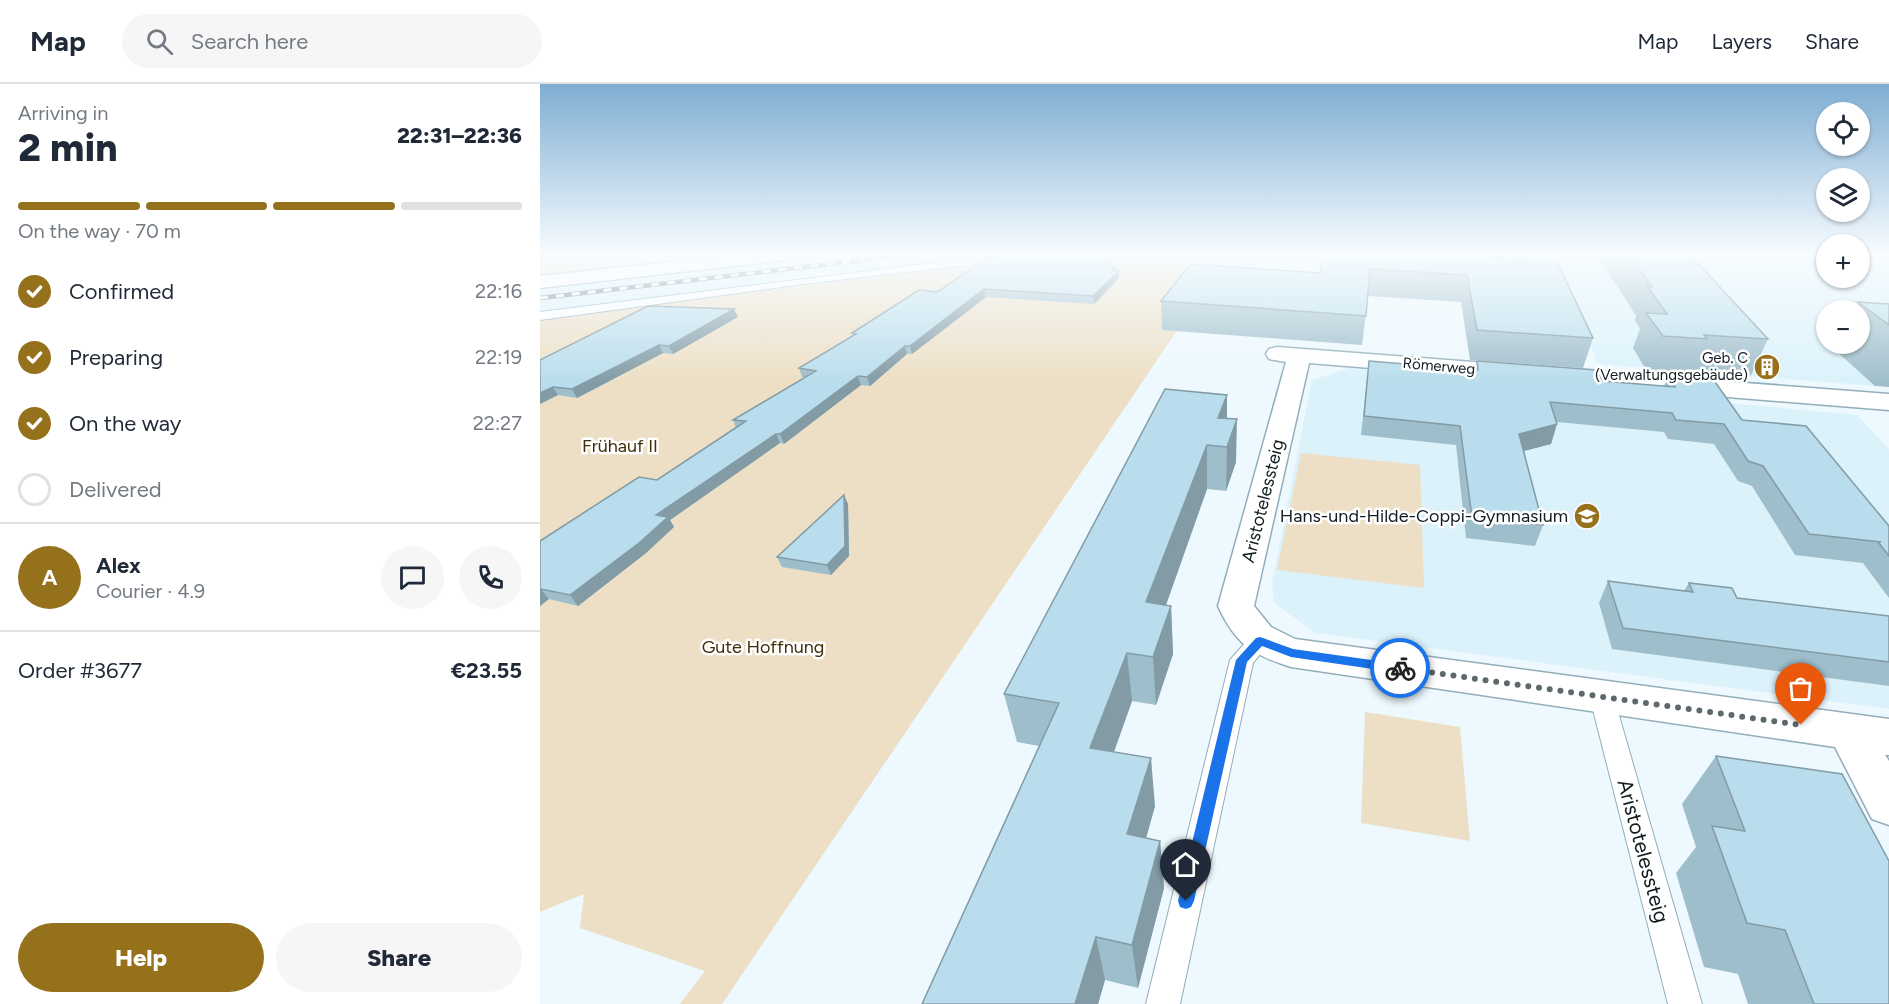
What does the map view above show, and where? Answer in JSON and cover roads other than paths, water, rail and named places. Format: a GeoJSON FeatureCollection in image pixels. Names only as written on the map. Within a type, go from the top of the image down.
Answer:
{"type":"FeatureCollection","features":[{"type":"Feature","properties":{"kind":"street","name":"Römerweg"},"geometry":{"type":"LineString","coordinates":[[1288,355],[1889,402]]}},
{"type":"Feature","properties":{"kind":"street","name":"Aristotelessteig"},"geometry":{"type":"LineString","coordinates":[[1260,641],[1245,625],[1236,606],[1288,355]]}},
{"type":"Feature","properties":{"kind":"street"},"geometry":{"type":"LineString","coordinates":[[1260,641],[1291,653],[1868,734],[1889,804]]}},
{"type":"Feature","properties":{"kind":"lane"},"geometry":{"type":"LineString","coordinates":[[540,316],[639,297]]}},
{"type":"Feature","properties":{"kind":"lane"},"geometry":{"type":"LineString","coordinates":[[1163,1004],[1242,660],[1260,641]]}},
{"type":"Feature","properties":{"kind":"lane","name":"Aristotelessteig"},"geometry":{"type":"LineString","coordinates":[[1602,698],[1685,1004]]}},
{"type":"Feature","properties":{"kind":"railway"},"geometry":{"type":"LineString","coordinates":[[540,298],[549,297]]}},
{"type":"Feature","properties":{"kind":"place","name":"Geb. C (Verwaltungsgebäude)"},"geometry":{"type":"Point","coordinates":[1767,367]}},
{"type":"Feature","properties":{"kind":"place","name":"Hans-und-Hilde-Coppi-Gymnasium"},"geometry":{"type":"Point","coordinates":[1587,516]}},
{"type":"Feature","properties":{"kind":"park label","name":"Frühauf II"},"geometry":{"type":"Point","coordinates":[620,446]}},
{"type":"Feature","properties":{"kind":"park label","name":"Gute Hoffnung"},"geometry":{"type":"Point","coordinates":[763,647]}}]}
